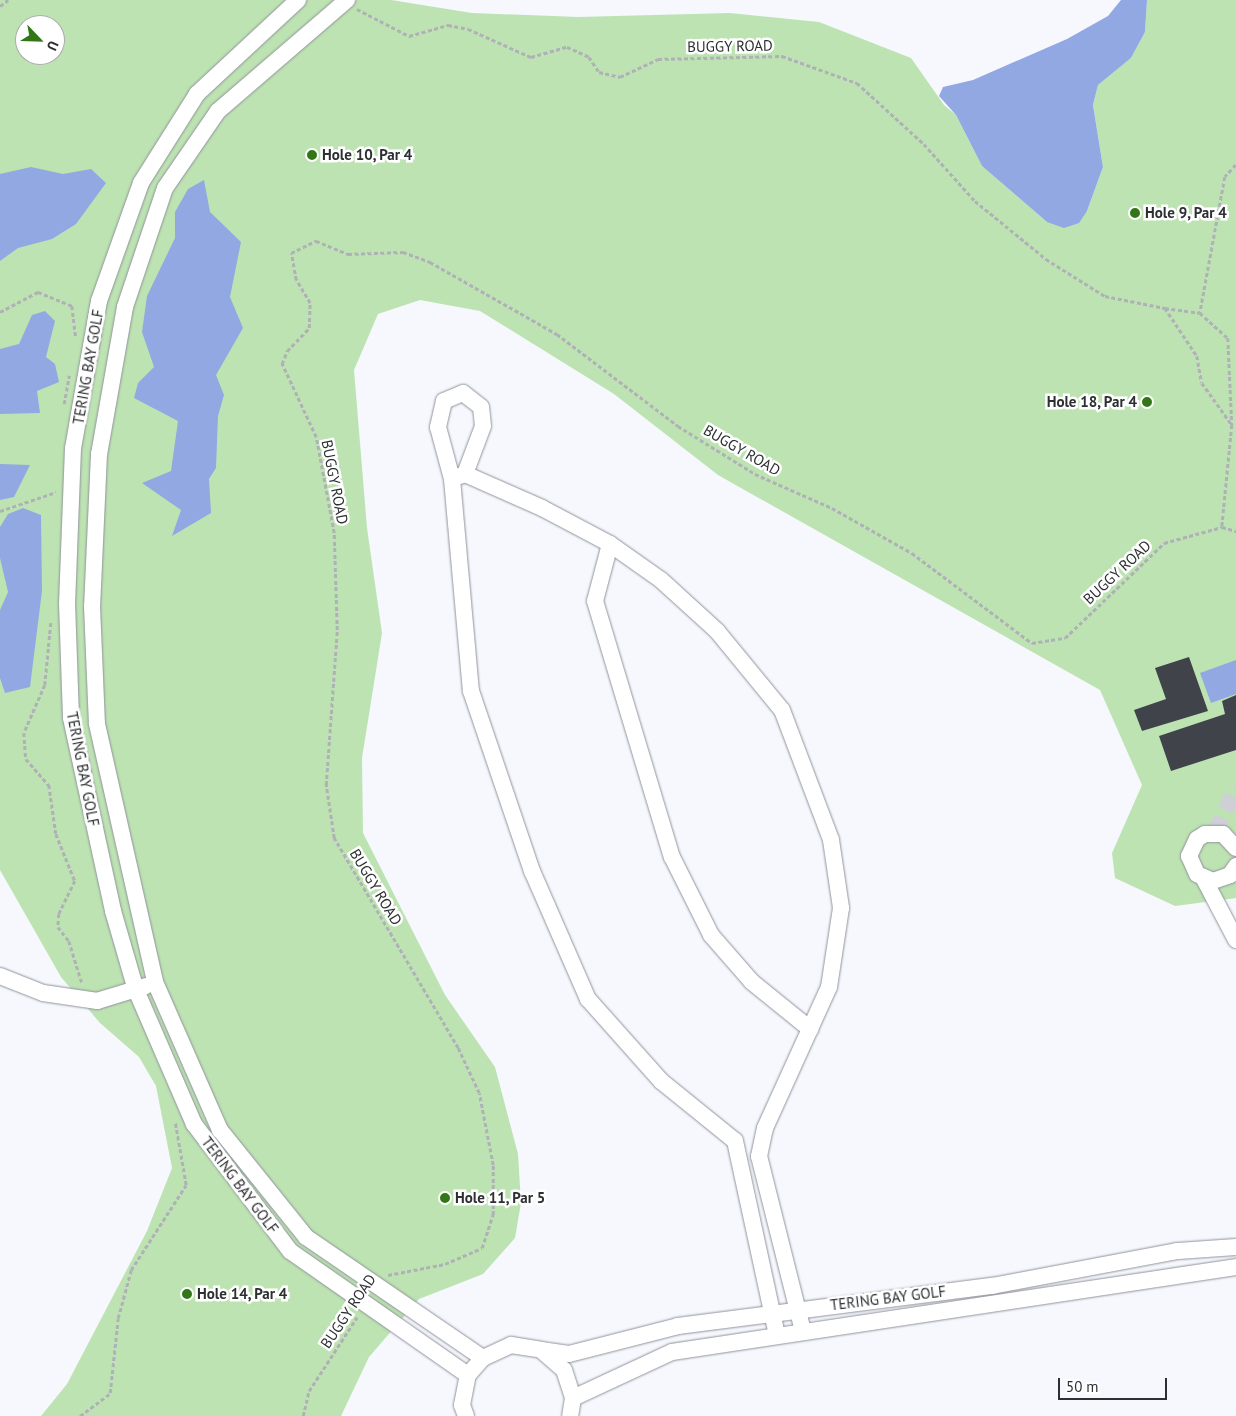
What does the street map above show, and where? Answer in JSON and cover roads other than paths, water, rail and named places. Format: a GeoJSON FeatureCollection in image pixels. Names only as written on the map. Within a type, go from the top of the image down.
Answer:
{"type":"FeatureCollection","features":[{"type":"Feature","properties":{"kind":"street","name":"TERING BAY GOLF"},"geometry":{"type":"LineString","coordinates":[[298,0],[197,94],[142,182],[99,301],[73,448],[67,603],[71,718],[113,911],[136,990],[194,1124],[220,1165],[290,1251],[364,1306],[468,1375],[483,1358],[511,1346],[569,1354],[678,1326],[798,1308],[992,1286],[1178,1251],[1236,1247]]}},
{"type":"Feature","properties":{"kind":"street","name":"TERING BAY GOLF"},"geometry":{"type":"LineString","coordinates":[[345,1],[218,111],[165,188],[125,307],[99,454],[92,606],[96,705],[155,982],[220,1130],[248,1169],[306,1237],[483,1358]]}},
{"type":"Feature","properties":{"kind":"street"},"geometry":{"type":"LineString","coordinates":[[778,1335],[735,1141],[661,1081],[588,998],[532,871],[471,691],[459,477],[610,544],[662,580],[717,632],[782,710],[831,840],[840,908],[829,987],[765,1128],[759,1156],[803,1331]]}},
{"type":"Feature","properties":{"kind":"street"},"geometry":{"type":"LineString","coordinates":[[610,544],[595,601],[672,857],[711,934],[752,982],[810,1029]]}},
{"type":"Feature","properties":{"kind":"street"},"geometry":{"type":"LineString","coordinates":[[1236,848],[1230,838],[1215,832],[1197,839],[1192,847],[1191,866],[1204,879],[1236,940]]}},
{"type":"Feature","properties":{"kind":"street"},"geometry":{"type":"LineString","coordinates":[[1204,879],[1222,880],[1236,867]]}},
{"type":"Feature","properties":{"kind":"street"},"geometry":{"type":"LineString","coordinates":[[0,976],[43,993],[90,1000],[136,990],[155,982]]}},
{"type":"Feature","properties":{"kind":"street","name":"TERING BAY GOLF"},"geometry":{"type":"LineString","coordinates":[[573,1398],[672,1352],[1236,1267]]}},
{"type":"Feature","properties":{"kind":"street"},"geometry":{"type":"LineString","coordinates":[[541,1350],[564,1370],[573,1398],[570,1416]]}},
{"type":"Feature","properties":{"kind":"street"},"geometry":{"type":"LineString","coordinates":[[466,1416],[462,1405],[468,1375]]}},
{"type":"Feature","properties":{"kind":"water"},"geometry":{"type":"Polygon","coordinates":[[[1121,0],[1147,0],[1145,32],[1131,58],[1098,85],[1093,105],[1103,167],[1087,211],[1079,223],[1064,228],[1047,222],[982,166],[956,115],[939,96],[943,87],[973,80],[1067,39],[1108,16],[1121,0]]]}},
{"type":"Feature","properties":{"kind":"water"},"geometry":{"type":"Polygon","coordinates":[[[31,167],[63,174],[91,169],[106,183],[76,224],[52,239],[18,248],[0,261],[0,174],[31,167]]]}},
{"type":"Feature","properties":{"kind":"water"},"geometry":{"type":"Polygon","coordinates":[[[204,180],[210,212],[241,242],[230,297],[243,328],[216,375],[224,395],[218,416],[216,468],[209,479],[211,513],[172,536],[181,510],[142,483],[171,471],[178,421],[134,398],[138,383],[154,367],[142,332],[147,296],[175,238],[175,212],[188,189],[204,180]]]}},
{"type":"Feature","properties":{"kind":"water"},"geometry":{"type":"Polygon","coordinates":[[[45,311],[55,321],[46,357],[55,364],[59,382],[37,391],[40,413],[0,414],[0,349],[19,344],[32,315],[45,311]]]}},
{"type":"Feature","properties":{"kind":"water"},"geometry":{"type":"Polygon","coordinates":[[[0,464],[30,465],[14,497],[0,500],[0,464]]]}},
{"type":"Feature","properties":{"kind":"water"},"geometry":{"type":"Polygon","coordinates":[[[23,508],[41,515],[42,591],[30,687],[5,693],[0,678],[0,610],[8,592],[0,558],[0,527],[8,514],[23,508]]]}},
{"type":"Feature","properties":{"kind":"water"},"geometry":{"type":"Polygon","coordinates":[[[1236,660],[1236,694],[1211,703],[1200,673],[1236,660]]]}},
{"type":"Feature","properties":{"kind":"tunnel"},"geometry":{"type":"LineString","coordinates":[[1215,832],[1236,788]]}},
{"type":"Feature","properties":{"kind":"place","name":"Hole 10, Par 4"},"geometry":{"type":"Point","coordinates":[312,155]}},
{"type":"Feature","properties":{"kind":"place","name":"Hole 9, Par 4"},"geometry":{"type":"Point","coordinates":[1135,213]}},
{"type":"Feature","properties":{"kind":"place","name":"Hole 18, Par 4"},"geometry":{"type":"Point","coordinates":[1147,402]}},
{"type":"Feature","properties":{"kind":"place","name":"Hole 11, Par 5"},"geometry":{"type":"Point","coordinates":[445,1198]}},
{"type":"Feature","properties":{"kind":"place","name":"Hole 14, Par 4"},"geometry":{"type":"Point","coordinates":[187,1294]}}]}
